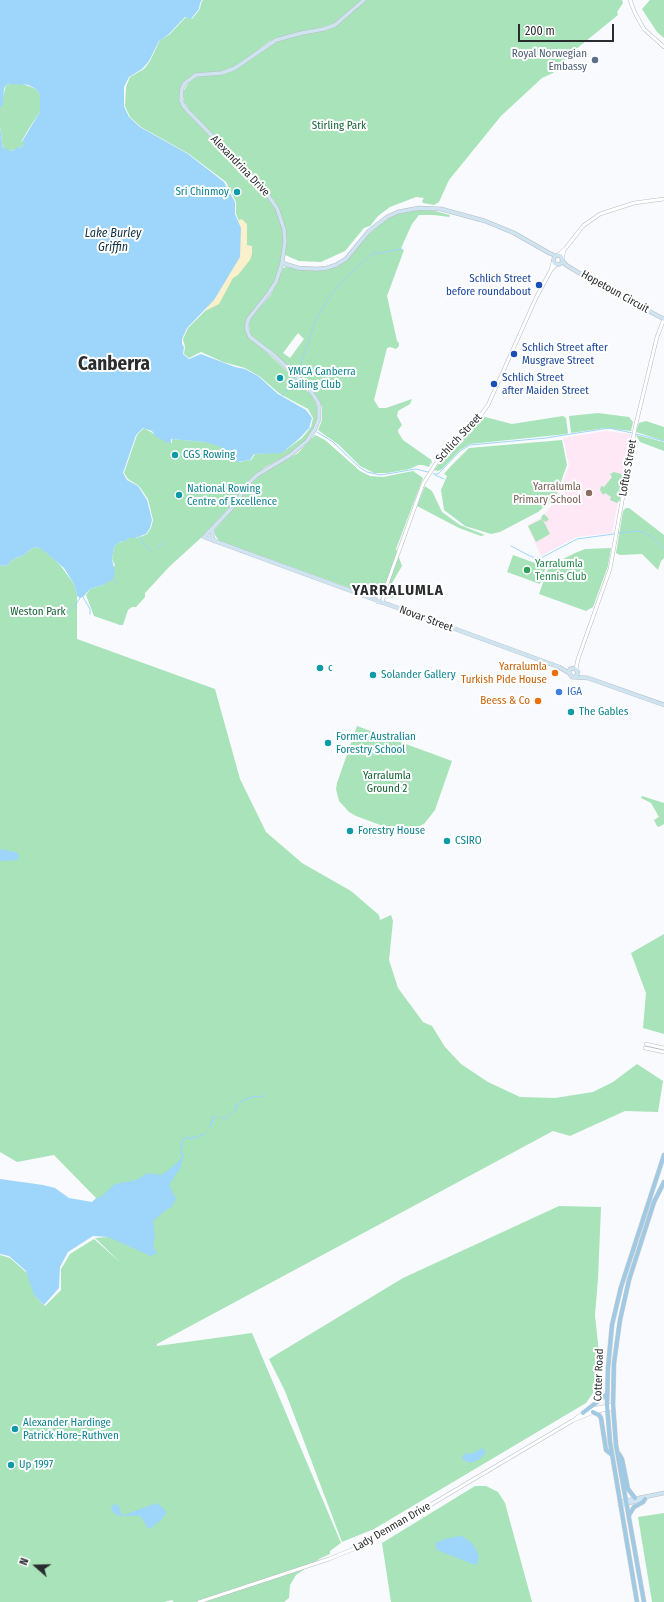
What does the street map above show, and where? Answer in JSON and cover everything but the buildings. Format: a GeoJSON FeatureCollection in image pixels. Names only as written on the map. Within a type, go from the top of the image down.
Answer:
{"type":"FeatureCollection","features":[{"type":"Feature","properties":{"kind":"main road","name":"Alexandrina Drive"},"geometry":{"type":"LineString","coordinates":[[204,538],[231,509],[249,482],[257,475],[299,450],[314,430],[319,419],[319,404],[309,388],[275,356],[250,337],[247,330],[249,318],[276,282],[282,263],[284,229],[281,218],[271,198],[262,187],[192,117],[184,107],[181,100],[182,88],[185,83],[196,75],[222,73],[236,68],[276,40],[335,25],[364,0]]}},
{"type":"Feature","properties":{"kind":"main road","name":"Hopetoun Circuit"},"geometry":{"type":"LineString","coordinates":[[282,263],[298,268],[317,269],[336,265],[346,259],[370,231],[387,217],[398,212],[419,208],[441,209],[485,221],[514,233],[619,296],[664,319]]}},
{"type":"Feature","properties":{"kind":"main road"},"geometry":{"type":"LineString","coordinates":[[213,528],[212,536],[214,541]]}},
{"type":"Feature","properties":{"kind":"main road","name":"Novar Street"},"geometry":{"type":"LineString","coordinates":[[204,538],[559,667],[573,670],[588,678],[664,705]]}},
{"type":"Feature","properties":{"kind":"main road"},"geometry":{"type":"LineString","coordinates":[[573,670],[578,673],[576,676]]}},
{"type":"Feature","properties":{"kind":"main road","name":"Novar Street"},"geometry":{"type":"LineString","coordinates":[[573,670],[572,677],[576,676],[588,678]]}},
{"type":"Feature","properties":{"kind":"main road","name":"Cotter Road"},"geometry":{"type":"LineString","coordinates":[[637,1602],[611,1455],[607,1407],[610,1340],[618,1298],[664,1155]]}},
{"type":"Feature","properties":{"kind":"main road","name":"Cotter Road"},"geometry":{"type":"LineString","coordinates":[[644,1602],[618,1452],[613,1406],[614,1359],[623,1304],[629,1280],[654,1202],[664,1182]]}},
{"type":"Feature","properties":{"kind":"main road"},"geometry":{"type":"LineString","coordinates":[[583,1413],[607,1395]]}},
{"type":"Feature","properties":{"kind":"main road"},"geometry":{"type":"LineString","coordinates":[[594,1412],[601,1418],[606,1450],[611,1455]]}},
{"type":"Feature","properties":{"kind":"main road"},"geometry":{"type":"LineString","coordinates":[[618,1452],[622,1459],[628,1489],[635,1498]]}},
{"type":"Feature","properties":{"kind":"main road"},"geometry":{"type":"LineString","coordinates":[[626,1502],[635,1498],[664,1493]]}},
{"type":"Feature","properties":{"kind":"main road"},"geometry":{"type":"LineString","coordinates":[[629,1518],[632,1509],[650,1496]]}},
{"type":"Feature","properties":{"kind":"main road"},"geometry":{"type":"LineString","coordinates":[[620,1503],[645,1499]]}},
{"type":"Feature","properties":{"kind":"street"},"geometry":{"type":"LineString","coordinates":[[630,0],[644,29],[653,39],[664,47]]}},
{"type":"Feature","properties":{"kind":"street","name":"Schlich Street"},"geometry":{"type":"LineString","coordinates":[[380,602],[415,506],[431,469],[447,449],[476,422],[488,405],[536,298],[551,270],[565,249],[583,226],[600,214],[634,203],[664,199]]}},
{"type":"Feature","properties":{"kind":"street","name":"Loftus Street"},"geometry":{"type":"LineString","coordinates":[[573,670],[610,569],[634,433],[656,340],[664,319]]}},
{"type":"Feature","properties":{"kind":"street"},"geometry":{"type":"LineString","coordinates":[[664,1048],[645,1046],[664,1052]]}},
{"type":"Feature","properties":{"kind":"street","name":"Lady Denman Drive"},"geometry":{"type":"LineString","coordinates":[[572,1422],[583,1413],[596,1407],[613,1406]]}},
{"type":"Feature","properties":{"kind":"street","name":"Lady Denman Drive"},"geometry":{"type":"LineString","coordinates":[[199,1602],[329,1559],[361,1546],[572,1422],[607,1407]]}},
{"type":"Feature","properties":{"kind":"shaded area","name":"Yarralumla Primary School"},"geometry":{"type":"Polygon","coordinates":[[[605,431],[631,434],[612,533],[576,537],[541,556],[527,525],[542,517],[556,500],[569,465],[563,438],[605,431]]]}},
{"type":"Feature","properties":{"kind":"green space"},"geometry":{"type":"Polygon","coordinates":[[[203,0],[362,0],[334,24],[270,41],[235,67],[221,72],[195,74],[184,82],[181,87],[183,106],[261,186],[276,207],[283,227],[284,240],[281,262],[275,280],[268,293],[252,311],[246,322],[252,339],[298,381],[314,398],[319,412],[314,427],[306,440],[288,455],[265,467],[248,481],[230,507],[203,536],[169,567],[145,593],[145,597],[136,607],[132,607],[128,610],[123,625],[120,625],[94,616],[86,595],[90,589],[103,585],[115,565],[112,559],[114,547],[121,541],[124,542],[129,538],[135,538],[147,534],[151,528],[153,520],[148,499],[139,486],[128,479],[124,473],[137,435],[144,428],[170,443],[172,443],[172,439],[206,442],[223,446],[239,462],[251,460],[255,454],[283,452],[302,438],[311,427],[313,418],[308,409],[280,394],[259,376],[245,368],[223,362],[201,352],[189,358],[184,354],[185,347],[183,339],[188,328],[216,300],[241,256],[242,228],[236,214],[236,202],[226,182],[189,154],[141,127],[130,117],[125,106],[126,87],[130,77],[144,69],[150,61],[160,40],[169,35],[186,17],[192,19],[200,9],[203,0]]]}},
{"type":"Feature","properties":{"kind":"green space","name":"Stirling Park"},"geometry":{"type":"Polygon","coordinates":[[[364,0],[622,0],[623,3],[617,12],[618,15],[570,54],[553,73],[542,78],[501,116],[449,180],[439,202],[434,205],[423,203],[422,201],[424,198],[416,197],[390,207],[378,216],[370,226],[364,228],[345,251],[321,262],[299,261],[285,255],[285,229],[281,215],[274,200],[255,177],[192,114],[184,102],[183,92],[189,82],[195,77],[231,72],[270,44],[284,39],[332,28],[364,0]]]}},
{"type":"Feature","properties":{"kind":"green space"},"geometry":{"type":"Polygon","coordinates":[[[650,0],[664,0],[664,38],[657,32],[642,9],[650,0]]]}},
{"type":"Feature","properties":{"kind":"green space"},"geometry":{"type":"Polygon","coordinates":[[[14,83],[23,84],[36,89],[40,95],[40,112],[21,142],[26,141],[22,147],[10,151],[3,149],[0,126],[0,108],[6,85],[14,83]]]}},
{"type":"Feature","properties":{"kind":"green space"},"geometry":{"type":"Polygon","coordinates":[[[408,211],[435,211],[450,215],[449,217],[419,215],[412,224],[402,246],[401,249],[404,250],[387,296],[399,346],[396,349],[390,347],[387,348],[374,400],[379,408],[386,408],[412,399],[410,404],[398,411],[397,416],[402,425],[398,432],[403,440],[431,459],[432,463],[431,464],[431,462],[429,467],[418,465],[410,469],[387,473],[374,473],[360,466],[339,445],[318,430],[322,420],[322,407],[317,397],[285,363],[250,334],[249,323],[252,316],[270,296],[283,268],[286,267],[318,271],[331,268],[348,259],[367,236],[387,218],[408,211]],[[298,333],[283,353],[290,358],[304,339],[298,333]]]}},
{"type":"Feature","properties":{"kind":"green space"},"geometry":{"type":"Polygon","coordinates":[[[598,413],[629,417],[633,422],[631,431],[605,428],[571,433],[569,416],[598,413]]]}},
{"type":"Feature","properties":{"kind":"green space"},"geometry":{"type":"Polygon","coordinates":[[[563,416],[566,418],[567,434],[470,444],[460,450],[442,469],[438,471],[434,470],[449,450],[485,417],[512,424],[563,416]]]}},
{"type":"Feature","properties":{"kind":"green space"},"geometry":{"type":"Polygon","coordinates":[[[646,421],[664,427],[664,441],[636,432],[639,423],[646,421]]]}},
{"type":"Feature","properties":{"kind":"green space"},"geometry":{"type":"Polygon","coordinates":[[[315,435],[325,440],[360,471],[370,476],[383,477],[413,471],[423,478],[396,549],[402,566],[392,583],[393,591],[396,595],[392,598],[387,596],[387,594],[383,596],[383,593],[372,596],[219,541],[215,535],[215,529],[227,516],[252,482],[261,474],[298,453],[315,435]]]}},
{"type":"Feature","properties":{"kind":"green space"},"geometry":{"type":"Polygon","coordinates":[[[636,435],[664,442],[664,451],[640,442],[636,435]]]}},
{"type":"Feature","properties":{"kind":"green space"},"geometry":{"type":"Polygon","coordinates":[[[562,440],[567,465],[556,497],[538,512],[500,532],[491,534],[465,526],[444,510],[441,490],[447,476],[444,474],[469,448],[562,440]]]}},
{"type":"Feature","properties":{"kind":"green space"},"geometry":{"type":"Polygon","coordinates":[[[614,472],[621,474],[623,478],[620,500],[617,503],[610,500],[611,497],[605,493],[603,495],[600,490],[601,486],[604,487],[612,477],[610,474],[614,472]]]}},
{"type":"Feature","properties":{"kind":"green space"},"geometry":{"type":"Polygon","coordinates":[[[425,486],[432,491],[442,512],[460,525],[485,535],[481,536],[459,528],[417,506],[425,486]]]}},
{"type":"Feature","properties":{"kind":"green space"},"geometry":{"type":"Polygon","coordinates":[[[626,508],[629,508],[664,535],[664,558],[661,561],[658,570],[642,554],[620,555],[616,553],[623,511],[626,508]]]}},
{"type":"Feature","properties":{"kind":"green space"},"geometry":{"type":"Polygon","coordinates":[[[544,514],[549,519],[546,522],[543,520],[550,534],[536,542],[528,526],[542,519],[541,517],[544,514]]]}},
{"type":"Feature","properties":{"kind":"green space","name":"Weston Park"},"geometry":{"type":"Polygon","coordinates":[[[36,547],[44,550],[60,565],[74,584],[77,596],[77,639],[215,689],[240,779],[266,832],[302,863],[351,891],[379,915],[380,920],[391,915],[393,921],[389,960],[398,988],[423,1022],[432,1026],[445,1047],[461,1064],[488,1082],[520,1097],[555,1098],[593,1092],[613,1082],[637,1064],[663,1081],[658,1112],[625,1111],[570,1136],[553,1131],[157,1344],[156,1326],[157,1346],[252,1333],[341,1543],[330,1551],[330,1554],[321,1558],[296,1575],[290,1585],[289,1598],[284,1602],[174,1602],[172,1600],[164,1602],[0,1602],[0,1255],[10,1258],[27,1273],[36,1297],[45,1306],[61,1290],[61,1269],[70,1254],[94,1239],[121,1263],[95,1238],[108,1237],[96,1198],[54,1155],[17,1162],[0,1152],[0,565],[6,566],[15,558],[23,556],[31,549],[36,547]]]}},
{"type":"Feature","properties":{"kind":"green space"},"geometry":{"type":"Polygon","coordinates":[[[611,548],[608,566],[593,607],[586,611],[539,594],[549,566],[585,549],[611,548]]]}},
{"type":"Feature","properties":{"kind":"green space","name":"Yarralumla Tennis Club"},"geometry":{"type":"Polygon","coordinates":[[[513,555],[546,567],[540,584],[507,572],[513,555]]]}},
{"type":"Feature","properties":{"kind":"green space","name":"Yarralumla Ground 2"},"geometry":{"type":"Polygon","coordinates":[[[357,726],[452,761],[435,810],[424,824],[410,830],[391,829],[356,816],[349,812],[339,801],[336,789],[337,783],[357,726]]]}},
{"type":"Feature","properties":{"kind":"green space"},"geometry":{"type":"Polygon","coordinates":[[[642,796],[664,803],[664,824],[659,827],[657,826],[654,820],[659,817],[651,803],[641,798],[642,796]]]}},
{"type":"Feature","properties":{"kind":"green space"},"geometry":{"type":"Polygon","coordinates":[[[664,934],[664,1034],[643,1028],[646,993],[631,953],[664,934]]]}},
{"type":"Feature","properties":{"kind":"green space"},"geometry":{"type":"Polygon","coordinates":[[[559,1206],[601,1207],[595,1315],[599,1353],[593,1393],[586,1403],[374,1529],[342,1542],[285,1391],[269,1359],[403,1278],[559,1206]]]}},
{"type":"Feature","properties":{"kind":"green space"},"geometry":{"type":"Polygon","coordinates":[[[475,1486],[486,1486],[498,1492],[505,1503],[532,1602],[391,1602],[382,1543],[475,1486]]]}},
{"type":"Feature","properties":{"kind":"green space"},"geometry":{"type":"Polygon","coordinates":[[[664,1513],[664,1602],[652,1602],[638,1517],[664,1513]]]}},
{"type":"Feature","properties":{"kind":"sand"},"geometry":{"type":"Polygon","coordinates":[[[242,219],[247,224],[247,245],[252,246],[250,260],[238,275],[233,278],[219,304],[205,311],[239,257],[236,221],[242,219]]]}},
{"type":"Feature","properties":{"kind":"water","name":"Lake Burley Griffin"},"geometry":{"type":"Polygon","coordinates":[[[0,0],[202,0],[199,9],[191,19],[185,17],[168,35],[159,41],[149,61],[142,69],[129,77],[124,87],[124,106],[129,117],[140,127],[188,154],[224,182],[235,202],[235,214],[241,228],[240,257],[214,300],[187,328],[182,339],[182,344],[184,347],[183,354],[189,359],[201,354],[235,367],[245,369],[258,376],[278,394],[306,410],[312,418],[309,428],[300,438],[282,453],[254,454],[250,460],[237,462],[229,458],[222,447],[205,442],[171,439],[171,443],[169,443],[156,437],[152,431],[143,428],[136,435],[123,473],[127,480],[138,486],[147,500],[152,520],[150,528],[146,534],[135,538],[129,538],[124,542],[121,541],[114,547],[112,559],[115,572],[113,579],[103,585],[90,589],[83,597],[80,598],[77,596],[74,584],[64,568],[43,550],[36,547],[31,549],[23,556],[15,558],[6,566],[0,565],[0,126],[3,149],[6,148],[10,151],[17,147],[22,147],[25,141],[21,143],[40,112],[40,95],[36,89],[28,85],[9,84],[6,85],[4,89],[3,104],[0,108],[0,0]]]}},
{"type":"Feature","properties":{"kind":"water"},"geometry":{"type":"Polygon","coordinates":[[[0,849],[15,852],[19,855],[18,860],[0,861],[0,849]]]}},
{"type":"Feature","properties":{"kind":"water"},"geometry":{"type":"Polygon","coordinates":[[[266,1094],[262,1097],[252,1097],[242,1102],[237,1106],[236,1111],[229,1115],[226,1119],[214,1117],[208,1130],[213,1116],[225,1118],[228,1115],[235,1111],[235,1106],[242,1101],[251,1096],[261,1096],[266,1094]]]}},
{"type":"Feature","properties":{"kind":"water"},"geometry":{"type":"Polygon","coordinates":[[[208,1130],[204,1135],[183,1140],[181,1152],[184,1156],[181,1167],[169,1185],[176,1199],[171,1208],[167,1209],[153,1221],[155,1236],[153,1246],[157,1253],[151,1256],[108,1237],[93,1236],[68,1252],[60,1267],[59,1288],[44,1305],[34,1295],[26,1271],[9,1256],[0,1254],[0,1179],[55,1188],[69,1198],[92,1202],[96,1198],[101,1197],[115,1184],[136,1180],[148,1173],[161,1175],[166,1172],[182,1157],[180,1152],[182,1139],[204,1134],[208,1130]]]}},
{"type":"Feature","properties":{"kind":"water"},"geometry":{"type":"Polygon","coordinates":[[[482,1448],[485,1451],[485,1454],[478,1460],[470,1463],[462,1459],[464,1454],[474,1453],[482,1448]]]}},
{"type":"Feature","properties":{"kind":"water"},"geometry":{"type":"Polygon","coordinates":[[[157,1503],[167,1512],[161,1520],[150,1529],[140,1516],[119,1516],[111,1509],[115,1504],[118,1505],[121,1513],[124,1515],[157,1503]]]}},
{"type":"Feature","properties":{"kind":"water"},"geometry":{"type":"Polygon","coordinates":[[[462,1536],[473,1544],[479,1556],[477,1565],[437,1550],[435,1543],[448,1538],[462,1536]]]}},
{"type":"Feature","properties":{"kind":"waterway"},"geometry":{"type":"LineString","coordinates":[[374,254],[402,249]]}},
{"type":"Feature","properties":{"kind":"waterway"},"geometry":{"type":"LineString","coordinates":[[297,375],[315,322],[329,297],[345,279],[376,250]]}},
{"type":"Feature","properties":{"kind":"waterway"},"geometry":{"type":"LineString","coordinates":[[282,396],[295,377]]}},
{"type":"Feature","properties":{"kind":"waterway"},"geometry":{"type":"LineString","coordinates":[[433,474],[438,474],[460,451],[470,445],[546,438],[609,428],[632,433]]}},
{"type":"Feature","properties":{"kind":"waterway"},"geometry":{"type":"LineString","coordinates":[[317,432],[333,442],[359,467],[367,472],[381,475],[416,469],[428,472]]}},
{"type":"Feature","properties":{"kind":"waterway"},"geometry":{"type":"LineString","coordinates":[[636,434],[664,441]]}},
{"type":"Feature","properties":{"kind":"waterway"},"geometry":{"type":"LineString","coordinates":[[435,475],[444,479]]}},
{"type":"Feature","properties":{"kind":"waterway"},"geometry":{"type":"LineString","coordinates":[[618,533],[634,531],[643,532],[652,537],[664,549]]}},
{"type":"Feature","properties":{"kind":"waterway"},"geometry":{"type":"LineString","coordinates":[[511,546],[532,557],[541,558],[577,539],[614,534]]}},
{"type":"Feature","properties":{"kind":"waterway"},"geometry":{"type":"LineString","coordinates":[[139,535],[144,545],[152,551]]}},
{"type":"Feature","properties":{"kind":"waterway"},"geometry":{"type":"LineString","coordinates":[[158,548],[164,541]]}},
{"type":"Feature","properties":{"kind":"waterway"},"geometry":{"type":"LineString","coordinates":[[113,579],[117,583]]}},
{"type":"Feature","properties":{"kind":"waterway"},"geometry":{"type":"LineString","coordinates":[[83,597],[90,609],[90,614]]}},
{"type":"Feature","properties":{"kind":"waterway"},"geometry":{"type":"LineString","coordinates":[[74,607],[80,598]]}},
{"type":"Feature","properties":{"kind":"waterway"},"geometry":{"type":"LineString","coordinates":[[69,611],[72,608]]}},
{"type":"Feature","properties":{"kind":"place","name":"Royal Norwegian Embassy"},"geometry":{"type":"Point","coordinates":[595,60]}},
{"type":"Feature","properties":{"kind":"place","name":"Sri Chinmoy"},"geometry":{"type":"Point","coordinates":[237,192]}},
{"type":"Feature","properties":{"kind":"place","name":"Schlich Street before roundabout"},"geometry":{"type":"Point","coordinates":[539,285]}},
{"type":"Feature","properties":{"kind":"place","name":"Schlich Street after Musgrave Street"},"geometry":{"type":"Point","coordinates":[514,354]}},
{"type":"Feature","properties":{"kind":"place","name":"YMCA Canberra Sailing Club"},"geometry":{"type":"Point","coordinates":[280,378]}},
{"type":"Feature","properties":{"kind":"place","name":"Schlich Street after Maiden Street"},"geometry":{"type":"Point","coordinates":[494,384]}},
{"type":"Feature","properties":{"kind":"place","name":"CGS Rowing"},"geometry":{"type":"Point","coordinates":[175,455]}},
{"type":"Feature","properties":{"kind":"place","name":"Yarralumla Primary School"},"geometry":{"type":"Point","coordinates":[589,493]}},
{"type":"Feature","properties":{"kind":"place","name":"National Rowing Centre of Excellence"},"geometry":{"type":"Point","coordinates":[179,495]}},
{"type":"Feature","properties":{"kind":"place","name":"Yarralumla Tennis Club"},"geometry":{"type":"Point","coordinates":[527,570]}},
{"type":"Feature","properties":{"kind":"place","name":"c"},"geometry":{"type":"Point","coordinates":[320,668]}},
{"type":"Feature","properties":{"kind":"place","name":"Yarralumla Turkish Pide House"},"geometry":{"type":"Point","coordinates":[555,673]}},
{"type":"Feature","properties":{"kind":"place","name":"Solander Gallery"},"geometry":{"type":"Point","coordinates":[373,675]}},
{"type":"Feature","properties":{"kind":"place","name":"IGA"},"geometry":{"type":"Point","coordinates":[559,692]}},
{"type":"Feature","properties":{"kind":"place","name":"Beess & Co"},"geometry":{"type":"Point","coordinates":[538,701]}},
{"type":"Feature","properties":{"kind":"place","name":"The Gables"},"geometry":{"type":"Point","coordinates":[571,712]}},
{"type":"Feature","properties":{"kind":"place","name":"Former Australian Forestry School"},"geometry":{"type":"Point","coordinates":[328,743]}},
{"type":"Feature","properties":{"kind":"place","name":"Forestry House"},"geometry":{"type":"Point","coordinates":[350,831]}},
{"type":"Feature","properties":{"kind":"place","name":"CSIRO"},"geometry":{"type":"Point","coordinates":[447,841]}},
{"type":"Feature","properties":{"kind":"place","name":"Alexander Hardinge Patrick Hore-Ruthven"},"geometry":{"type":"Point","coordinates":[15,1429]}},
{"type":"Feature","properties":{"kind":"place","name":"Up 1997"},"geometry":{"type":"Point","coordinates":[11,1465]}},
{"type":"Feature","properties":{"kind":"district","name":"Canberra"},"geometry":{"type":"Point","coordinates":[114,365]}},
{"type":"Feature","properties":{"kind":"district","name":"YARRALUMLA"},"geometry":{"type":"Point","coordinates":[398,591]}}]}
